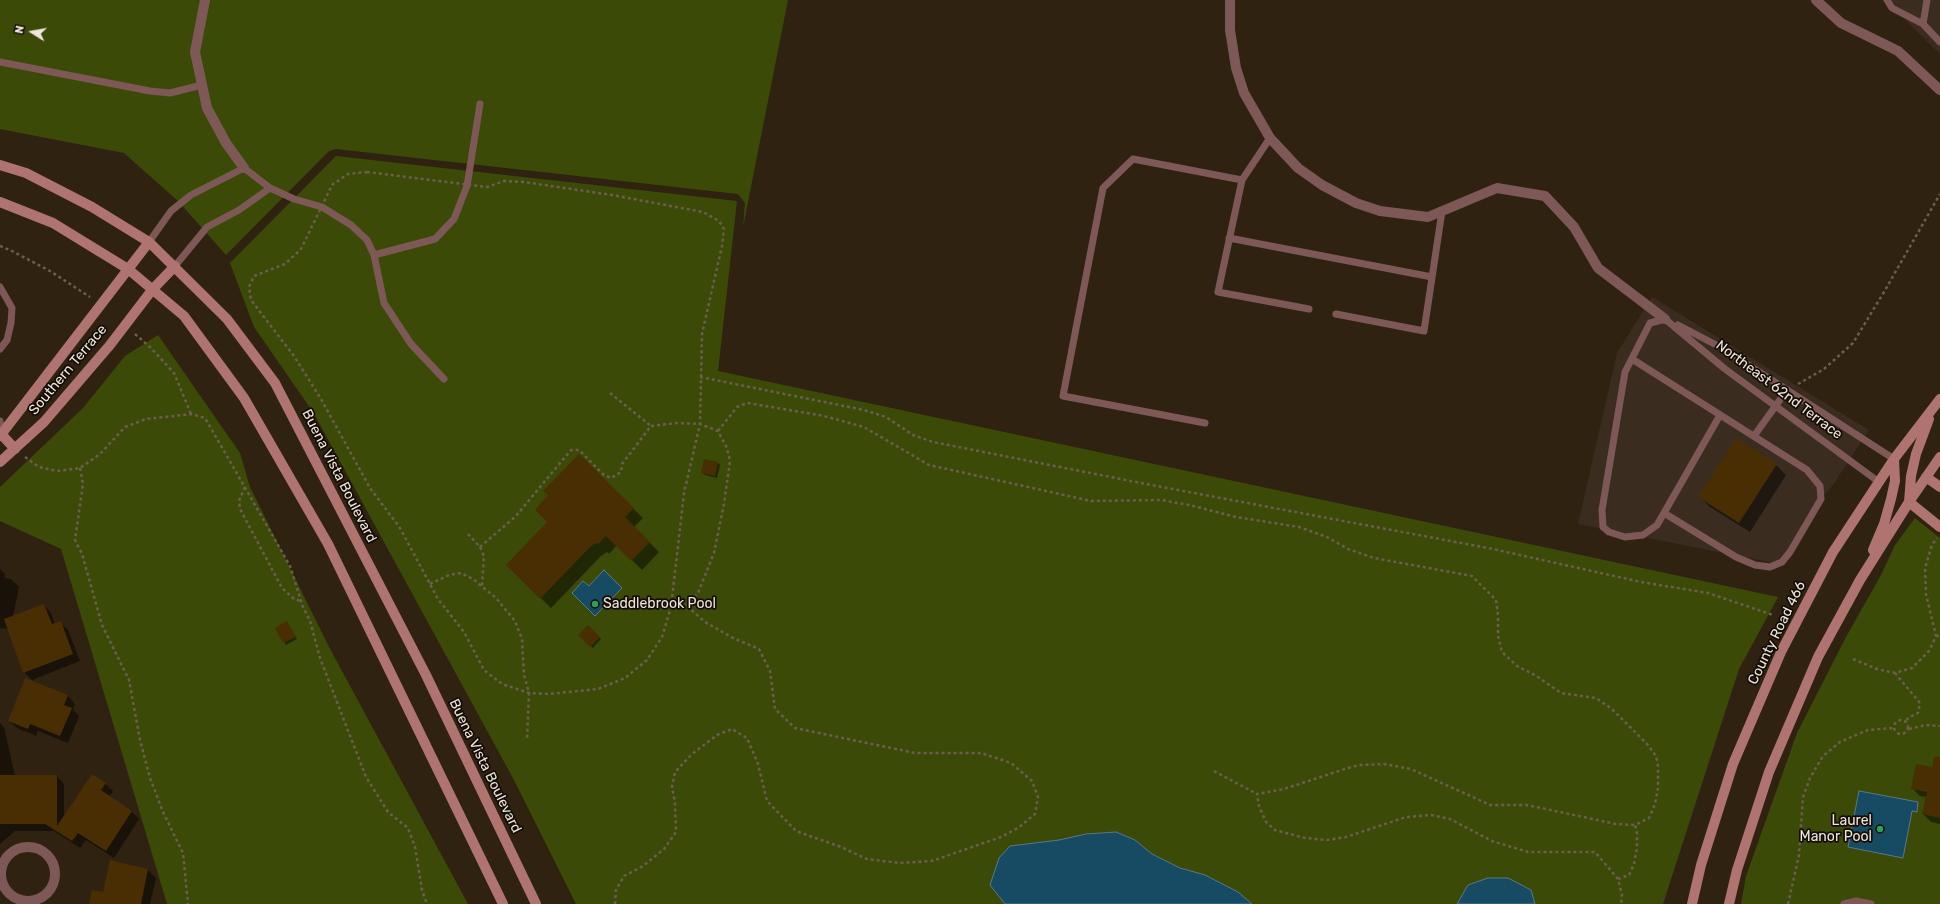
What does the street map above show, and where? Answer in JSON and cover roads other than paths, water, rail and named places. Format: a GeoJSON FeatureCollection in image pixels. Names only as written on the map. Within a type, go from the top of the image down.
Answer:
{"type":"FeatureCollection","features":[{"type":"Feature","properties":{"kind":"main road","name":"Buena Vista Boulevard"},"geometry":{"type":"LineString","coordinates":[[0,164],[26,173],[92,207],[149,242],[227,319],[275,383],[426,675],[536,904]]}},
{"type":"Feature","properties":{"kind":"main road"},"geometry":{"type":"LineString","coordinates":[[0,202],[53,223],[128,269],[184,316],[244,398],[328,544],[503,904]]}},
{"type":"Feature","properties":{"kind":"main road","name":"Southern Terrace"},"geometry":{"type":"LineString","coordinates":[[0,435],[149,242]]}},
{"type":"Feature","properties":{"kind":"main road","name":"Southern Terrace"},"geometry":{"type":"LineString","coordinates":[[0,462],[44,422],[110,345],[152,290],[175,266]]}},
{"type":"Feature","properties":{"kind":"main road"},"geometry":{"type":"LineString","coordinates":[[1909,502],[1911,476],[1916,454],[1938,402]]}},
{"type":"Feature","properties":{"kind":"main road","name":"County Road 466"},"geometry":{"type":"LineString","coordinates":[[1692,904],[1702,865],[1733,764],[1781,652],[1833,552],[1894,459],[1938,402]]}},
{"type":"Feature","properties":{"kind":"main road"},"geometry":{"type":"LineString","coordinates":[[0,435],[15,449]]}},
{"type":"Feature","properties":{"kind":"main road"},"geometry":{"type":"LineString","coordinates":[[1729,904],[1737,870],[1769,772],[1818,657],[1860,580],[1909,502],[1940,458]]}},
{"type":"Feature","properties":{"kind":"main road"},"geometry":{"type":"LineString","coordinates":[[1860,580],[1884,524],[1894,481],[1894,459]]}},
{"type":"Feature","properties":{"kind":"main road"},"geometry":{"type":"LineString","coordinates":[[1926,477],[1940,487]]}},
{"type":"Feature","properties":{"kind":"main road"},"geometry":{"type":"LineString","coordinates":[[1909,502],[1940,527]]}},
{"type":"Feature","properties":{"kind":"street"},"geometry":{"type":"LineString","coordinates":[[205,0],[195,52],[207,108],[226,143],[244,168]]}},
{"type":"Feature","properties":{"kind":"street","name":"Northeast 62nd Terrace"},"geometry":{"type":"LineString","coordinates":[[1230,0],[1230,30],[1236,68],[1244,93],[1270,138],[1298,168],[1322,185],[1356,203],[1380,211],[1428,217],[1497,188],[1545,196],[1574,227],[1598,268],[1665,319]]}},
{"type":"Feature","properties":{"kind":"street"},"geometry":{"type":"LineString","coordinates":[[1816,0],[1841,23],[1898,51],[1940,90]]}},
{"type":"Feature","properties":{"kind":"street"},"geometry":{"type":"LineString","coordinates":[[23,847],[40,850],[47,855],[52,862],[55,871],[51,888],[45,895],[37,900],[19,900],[2,891],[1,872],[3,863],[14,850],[23,847]]}},
{"type":"Feature","properties":{"kind":"lane"},"geometry":{"type":"LineString","coordinates":[[1887,0],[1892,8],[1923,24],[1940,42]]}},
{"type":"Feature","properties":{"kind":"lane"},"geometry":{"type":"LineString","coordinates":[[1923,24],[1927,0]]}},
{"type":"Feature","properties":{"kind":"lane"},"geometry":{"type":"LineString","coordinates":[[0,62],[150,91],[170,93],[202,85]]}},
{"type":"Feature","properties":{"kind":"lane"},"geometry":{"type":"LineString","coordinates":[[374,255],[435,239],[454,219],[467,186],[480,104]]}},
{"type":"Feature","properties":{"kind":"lane"},"geometry":{"type":"LineString","coordinates":[[1270,138],[1242,180],[1218,292],[1309,309]]}},
{"type":"Feature","properties":{"kind":"lane"},"geometry":{"type":"LineString","coordinates":[[1205,423],[1063,396],[1103,188],[1133,159],[1242,180]]}},
{"type":"Feature","properties":{"kind":"lane"},"geometry":{"type":"LineString","coordinates":[[149,242],[171,211],[191,195],[244,168],[270,188],[294,199],[322,207],[351,225],[367,240],[374,255],[384,303],[411,344],[444,379]]}},
{"type":"Feature","properties":{"kind":"lane"},"geometry":{"type":"LineString","coordinates":[[175,266],[207,227],[239,210],[270,188]]}},
{"type":"Feature","properties":{"kind":"lane"},"geometry":{"type":"LineString","coordinates":[[1336,314],[1424,331],[1442,211]]}},
{"type":"Feature","properties":{"kind":"lane"},"geometry":{"type":"LineString","coordinates":[[1229,238],[1432,277]]}},
{"type":"Feature","properties":{"kind":"lane"},"geometry":{"type":"LineString","coordinates":[[0,287],[12,308],[11,323],[7,340],[0,349]]}},
{"type":"Feature","properties":{"kind":"lane"},"geometry":{"type":"LineString","coordinates":[[1665,319],[1650,323],[1625,372],[1602,510],[1603,527],[1609,532],[1625,536],[1643,534],[1657,525],[1720,415]]}},
{"type":"Feature","properties":{"kind":"lane","name":"Northeast 62nd Terrace"},"geometry":{"type":"LineString","coordinates":[[1665,319],[1722,348],[1894,459]]}},
{"type":"Feature","properties":{"kind":"lane","name":"Northeast 62nd Terrace"},"geometry":{"type":"LineString","coordinates":[[1665,319],[1726,369],[1879,482]]}},
{"type":"Feature","properties":{"kind":"lane"},"geometry":{"type":"LineString","coordinates":[[1632,359],[1807,470],[1820,486],[1821,499],[1790,552],[1782,562],[1770,567],[1754,565],[1736,557],[1664,513]]}},
{"type":"Feature","properties":{"kind":"lane"},"geometry":{"type":"LineString","coordinates":[[1754,436],[1788,390]]}},
{"type":"Feature","properties":{"kind":"lane"},"geometry":{"type":"LineString","coordinates":[[0,421],[0,435]]}},
{"type":"Feature","properties":{"kind":"lane"},"geometry":{"type":"LineString","coordinates":[[1844,904],[1856,901],[1871,904]]}},
{"type":"Feature","properties":{"kind":"water","name":"Saddlebrook Pool"},"geometry":{"type":"Polygon","coordinates":[[[604,570],[622,588],[595,616],[572,593],[583,581],[589,586],[604,570]]]}},
{"type":"Feature","properties":{"kind":"water","name":"Laurel Manor Pool"},"geometry":{"type":"Polygon","coordinates":[[[1859,791],[1918,802],[1917,812],[1912,811],[1903,858],[1848,847],[1859,791]]]}},
{"type":"Feature","properties":{"kind":"water"},"geometry":{"type":"Polygon","coordinates":[[[1116,832],[1135,840],[1152,854],[1180,868],[1205,875],[1238,892],[1252,904],[1005,904],[990,885],[999,858],[1010,846],[1059,840],[1086,834],[1116,832]]]}},
{"type":"Feature","properties":{"kind":"water"},"geometry":{"type":"Polygon","coordinates":[[[1488,878],[1508,878],[1531,890],[1535,904],[1457,904],[1468,885],[1488,878]]]}},
{"type":"Feature","properties":{"kind":"place","name":"Saddlebrook Pool"},"geometry":{"type":"Point","coordinates":[595,604]}},
{"type":"Feature","properties":{"kind":"place","name":"Laurel Manor Pool"},"geometry":{"type":"Point","coordinates":[1880,829]}}]}
